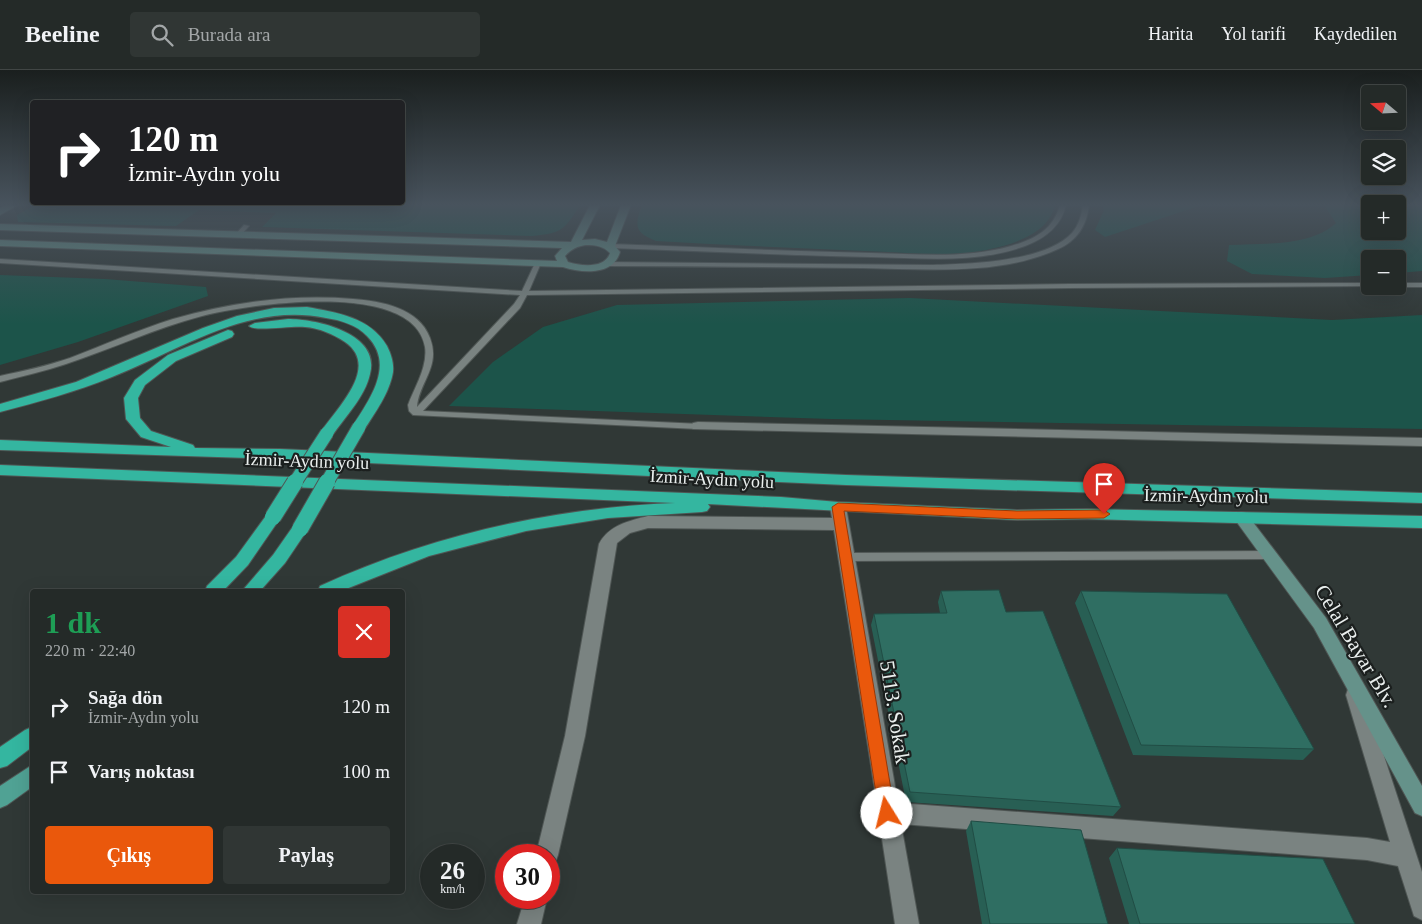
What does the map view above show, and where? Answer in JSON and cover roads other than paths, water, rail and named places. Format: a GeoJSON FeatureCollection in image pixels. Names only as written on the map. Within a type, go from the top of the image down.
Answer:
{"type":"FeatureCollection","features":[{"type":"Feature","properties":{"kind":"highway"},"geometry":{"type":"LineString","coordinates":[[0,408],[80,385],[205,331],[252,316],[288,310],[331,314],[365,328],[376,339],[383,351],[387,366],[384,381],[300,529],[278,559],[252,589]]}},
{"type":"Feature","properties":{"kind":"highway"},"geometry":{"type":"LineString","coordinates":[[204,453],[146,434],[133,419],[131,398],[140,383],[172,358],[215,338],[250,326],[278,323],[320,326],[351,339],[359,346],[364,357],[364,373],[350,400],[242,561],[215,589]]}},
{"type":"Feature","properties":{"kind":"highway","name":"İzmir-Aydın yolu"},"geometry":{"type":"LineString","coordinates":[[0,445],[280,454],[856,480],[1422,498]]}},
{"type":"Feature","properties":{"kind":"highway","name":"İzmir-Aydın yolu"},"geometry":{"type":"LineString","coordinates":[[0,470],[781,502],[839,516],[1087,514],[1422,522]]}},
{"type":"Feature","properties":{"kind":"highway"},"geometry":{"type":"LineString","coordinates":[[331,589],[388,564],[509,528],[597,514],[781,502]]}},
{"type":"Feature","properties":{"kind":"highway"},"geometry":{"type":"LineString","coordinates":[[0,759],[30,737]]}},
{"type":"Feature","properties":{"kind":"main road"},"geometry":{"type":"LineString","coordinates":[[0,798],[30,776]]}},
{"type":"Feature","properties":{"kind":"street"},"geometry":{"type":"LineString","coordinates":[[24,245],[564,264],[579,268],[605,264],[615,257],[615,252],[610,246],[605,245]]}},
{"type":"Feature","properties":{"kind":"street"},"geometry":{"type":"LineString","coordinates":[[569,245],[574,245]]}},
{"type":"Feature","properties":{"kind":"street"},"geometry":{"type":"LineString","coordinates":[[564,264],[560,256],[567,248],[574,245]]}},
{"type":"Feature","properties":{"kind":"street"},"geometry":{"type":"LineString","coordinates":[[698,426],[1422,442]]}},
{"type":"Feature","properties":{"kind":"street"},"geometry":{"type":"LineString","coordinates":[[550,844],[575,736],[607,544],[614,534],[632,526],[648,522],[839,516]]}},
{"type":"Feature","properties":{"kind":"street","name":"5113. Sokak"},"geometry":{"type":"LineString","coordinates":[[839,516],[907,924]]}},
{"type":"Feature","properties":{"kind":"street","name":"Celal Bayar Blv."},"geometry":{"type":"LineString","coordinates":[[1241,517],[1320,622],[1422,806]]}},
{"type":"Feature","properties":{"kind":"street"},"geometry":{"type":"LineString","coordinates":[[1348,673],[1422,908]]}},
{"type":"Feature","properties":{"kind":"street"},"geometry":{"type":"LineString","coordinates":[[887,813],[1367,849],[1405,856]]}},
{"type":"Feature","properties":{"kind":"street"},"geometry":{"type":"LineString","coordinates":[[529,924],[533,909]]}},
{"type":"Feature","properties":{"kind":"lane"},"geometry":{"type":"LineString","coordinates":[[610,246],[833,255],[960,255],[989,253],[1017,245]]}},
{"type":"Feature","properties":{"kind":"lane"},"geometry":{"type":"LineString","coordinates":[[605,264],[954,267],[1015,261],[1063,245]]}},
{"type":"Feature","properties":{"kind":"lane"},"geometry":{"type":"LineString","coordinates":[[0,261],[524,293],[1070,286],[1361,285]]}},
{"type":"Feature","properties":{"kind":"lane"},"geometry":{"type":"LineString","coordinates":[[416,413],[517,306],[538,263]]}},
{"type":"Feature","properties":{"kind":"lane"},"geometry":{"type":"LineString","coordinates":[[1406,285],[1422,285]]}},
{"type":"Feature","properties":{"kind":"lane"},"geometry":{"type":"LineString","coordinates":[[0,379],[62,363],[150,328],[232,306],[286,299],[314,298],[354,301],[376,304],[396,310],[415,321],[422,330],[429,348],[427,365],[412,404],[413,411],[416,413]]}},
{"type":"Feature","properties":{"kind":"lane"},"geometry":{"type":"LineString","coordinates":[[416,413],[698,426]]}},
{"type":"Feature","properties":{"kind":"lane"},"geometry":{"type":"LineString","coordinates":[[846,557],[1270,555]]}}]}
